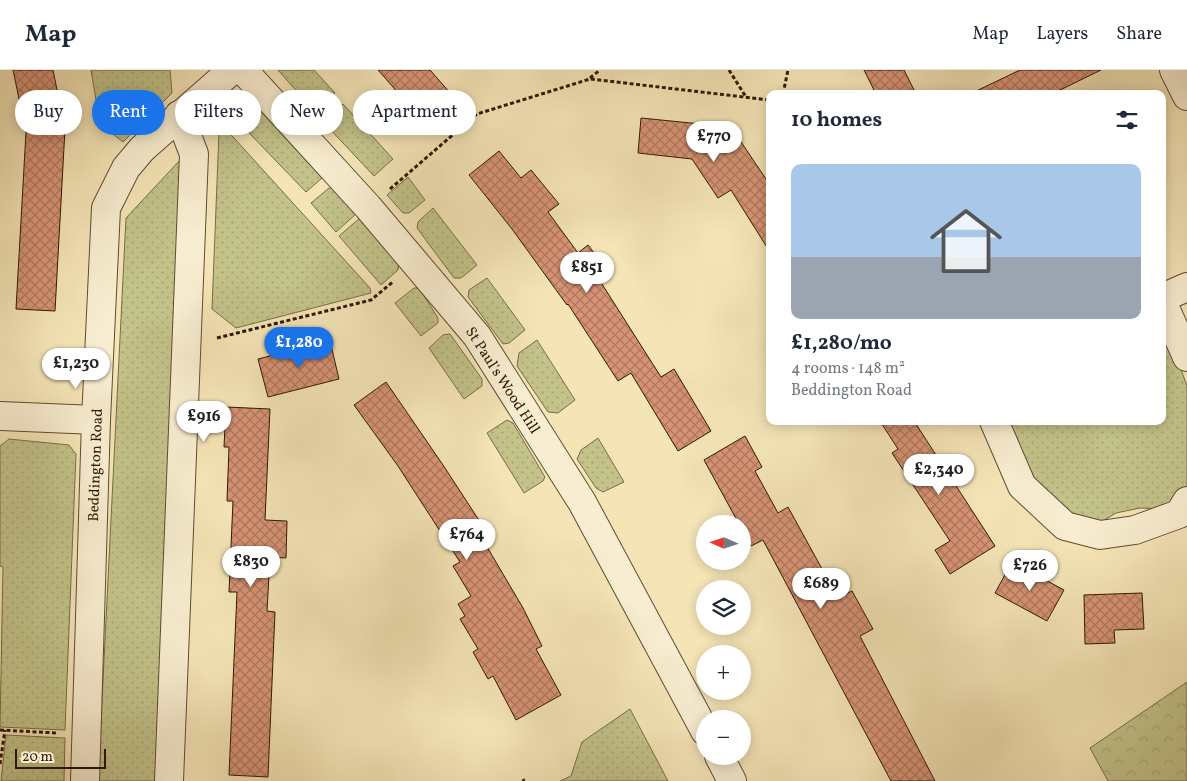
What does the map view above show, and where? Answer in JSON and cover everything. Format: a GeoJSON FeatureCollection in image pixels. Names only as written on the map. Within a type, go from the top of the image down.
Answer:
{"type":"FeatureCollection","features":[{"type":"Feature","properties":{"kind":"street","name":"Beddington Road"},"geometry":{"type":"LineString","coordinates":[[208,90],[232,70]]}},
{"type":"Feature","properties":{"kind":"street","name":"St Paul's Wood Hill"},"geometry":{"type":"LineString","coordinates":[[243,70],[368,207],[477,336],[582,502],[696,714]]}},
{"type":"Feature","properties":{"kind":"street"},"geometry":{"type":"LineString","coordinates":[[1174,70],[1187,96]]}},
{"type":"Feature","properties":{"kind":"street","name":"Beddington Road"},"geometry":{"type":"LineString","coordinates":[[85,781],[96,420],[106,208],[126,168],[142,149],[175,118]]}},
{"type":"Feature","properties":{"kind":"street"},"geometry":{"type":"LineString","coordinates":[[169,781],[194,154],[186,135]]}},
{"type":"Feature","properties":{"kind":"street"},"geometry":{"type":"LineString","coordinates":[[1166,297],[1187,287]]}},
{"type":"Feature","properties":{"kind":"street"},"geometry":{"type":"LineString","coordinates":[[1166,308],[1187,357]]}},
{"type":"Feature","properties":{"kind":"street"},"geometry":{"type":"LineString","coordinates":[[0,416],[96,420]]}},
{"type":"Feature","properties":{"kind":"street"},"geometry":{"type":"LineString","coordinates":[[996,425],[1022,486],[1065,526],[1100,535],[1135,530],[1179,514],[1187,501]]}},
{"type":"Feature","properties":{"kind":"street"},"geometry":{"type":"LineString","coordinates":[[724,765],[732,781]]}},
{"type":"Feature","properties":{"kind":"path"},"geometry":{"type":"LineString","coordinates":[[590,79],[600,70]]}},
{"type":"Feature","properties":{"kind":"path"},"geometry":{"type":"LineString","coordinates":[[729,70],[746,97]]}},
{"type":"Feature","properties":{"kind":"path"},"geometry":{"type":"LineString","coordinates":[[784,90],[788,70]]}},
{"type":"Feature","properties":{"kind":"path"},"geometry":{"type":"LineString","coordinates":[[368,207],[477,114],[590,79],[766,100]]}},
{"type":"Feature","properties":{"kind":"path"},"geometry":{"type":"LineString","coordinates":[[187,346],[371,300],[416,262]]}},
{"type":"Feature","properties":{"kind":"path"},"geometry":{"type":"LineString","coordinates":[[0,764],[2,730],[87,735]]}},
{"type":"Feature","properties":{"kind":"green space"},"geometry":{"type":"Polygon","coordinates":[[[91,70],[170,70],[172,93],[165,100],[165,90],[94,90],[91,70]]]}},
{"type":"Feature","properties":{"kind":"green space"},"geometry":{"type":"Polygon","coordinates":[[[278,70],[314,70],[332,90],[296,90],[278,70]]]}},
{"type":"Feature","properties":{"kind":"green space"},"geometry":{"type":"Polygon","coordinates":[[[343,104],[353,115],[353,135],[371,135],[393,159],[374,176],[335,135],[343,135],[343,104]]]}},
{"type":"Feature","properties":{"kind":"green space"},"geometry":{"type":"Polygon","coordinates":[[[261,112],[271,122],[271,135],[283,135],[322,178],[306,192],[251,135],[261,135],[261,112]]]}},
{"type":"Feature","properties":{"kind":"green space"},"geometry":{"type":"Polygon","coordinates":[[[114,135],[130,135],[123,142],[114,135]]]}},
{"type":"Feature","properties":{"kind":"green space"},"geometry":{"type":"Polygon","coordinates":[[[219,135],[231,135],[370,288],[371,293],[236,328],[212,309],[219,135]]]}},
{"type":"Feature","properties":{"kind":"green space"},"geometry":{"type":"Polygon","coordinates":[[[181,159],[162,781],[98,781],[126,218],[181,159]]]}},
{"type":"Feature","properties":{"kind":"green space"},"geometry":{"type":"Polygon","coordinates":[[[408,177],[425,200],[409,213],[403,213],[387,195],[408,177]]]}},
{"type":"Feature","properties":{"kind":"green space"},"geometry":{"type":"Polygon","coordinates":[[[329,188],[334,188],[357,213],[336,232],[311,203],[329,188]]]}},
{"type":"Feature","properties":{"kind":"green space"},"geometry":{"type":"Polygon","coordinates":[[[433,208],[477,265],[461,278],[454,278],[417,228],[418,222],[433,208]]]}},
{"type":"Feature","properties":{"kind":"green space"},"geometry":{"type":"Polygon","coordinates":[[[360,218],[399,263],[398,270],[381,285],[339,236],[360,218]]]}},
{"type":"Feature","properties":{"kind":"green space"},"geometry":{"type":"Polygon","coordinates":[[[487,278],[525,330],[509,343],[503,344],[468,297],[469,290],[487,278]]]}},
{"type":"Feature","properties":{"kind":"green space"},"geometry":{"type":"Polygon","coordinates":[[[414,288],[419,288],[438,318],[438,323],[421,336],[395,303],[414,288]]]}},
{"type":"Feature","properties":{"kind":"green space"},"geometry":{"type":"Polygon","coordinates":[[[1166,331],[1168,333],[1187,386],[1187,489],[1166,509],[1140,508],[1116,513],[1098,524],[1083,522],[1056,506],[1028,478],[1003,425],[1166,425],[1166,331]]]}},
{"type":"Feature","properties":{"kind":"green space"},"geometry":{"type":"Polygon","coordinates":[[[450,334],[482,379],[482,386],[464,399],[429,348],[443,335],[450,334]]]}},
{"type":"Feature","properties":{"kind":"green space"},"geometry":{"type":"Polygon","coordinates":[[[537,340],[575,400],[558,413],[548,412],[517,366],[519,353],[537,340]]]}},
{"type":"Feature","properties":{"kind":"green space"},"geometry":{"type":"Polygon","coordinates":[[[507,420],[513,423],[545,477],[543,481],[524,493],[487,433],[507,420]]]}},
{"type":"Feature","properties":{"kind":"green space"},"geometry":{"type":"Polygon","coordinates":[[[598,438],[624,482],[603,492],[596,488],[577,459],[581,450],[598,438]]]}},
{"type":"Feature","properties":{"kind":"green space"},"geometry":{"type":"Polygon","coordinates":[[[9,439],[69,445],[76,454],[65,730],[0,727],[3,567],[0,566],[0,446],[9,439]]]}},
{"type":"Feature","properties":{"kind":"green space"},"geometry":{"type":"Polygon","coordinates":[[[1187,682],[1187,781],[1108,781],[1090,748],[1187,682]]]}},
{"type":"Feature","properties":{"kind":"green space"},"geometry":{"type":"Polygon","coordinates":[[[630,709],[668,781],[560,781],[571,776],[582,742],[630,709]]]}},
{"type":"Feature","properties":{"kind":"green space"},"geometry":{"type":"Polygon","coordinates":[[[6,735],[65,738],[64,781],[1,781],[6,735]]]}},
{"type":"Feature","properties":{"kind":"building"},"geometry":{"type":"Polygon","coordinates":[[[13,70],[53,70],[57,90],[17,90],[13,70]]]}},
{"type":"Feature","properties":{"kind":"building"},"geometry":{"type":"Polygon","coordinates":[[[378,70],[430,70],[448,90],[396,90],[378,70]]]}},
{"type":"Feature","properties":{"kind":"building"},"geometry":{"type":"Polygon","coordinates":[[[864,70],[904,70],[914,90],[874,90],[864,70]]]}},
{"type":"Feature","properties":{"kind":"building"},"geometry":{"type":"Polygon","coordinates":[[[1020,70],[1101,70],[1060,90],[978,90],[1020,70]]]}},
{"type":"Feature","properties":{"kind":"building"},"geometry":{"type":"Polygon","coordinates":[[[641,118],[731,127],[766,179],[766,246],[731,190],[718,198],[692,159],[638,153],[641,118]]]}},
{"type":"Feature","properties":{"kind":"building"},"geometry":{"type":"Polygon","coordinates":[[[26,135],[65,135],[55,311],[16,309],[26,135]]]}},
{"type":"Feature","properties":{"kind":"building"},"geometry":{"type":"Polygon","coordinates":[[[499,151],[521,178],[531,170],[559,204],[548,212],[578,253],[588,245],[610,274],[600,281],[661,377],[674,369],[711,431],[678,451],[631,373],[618,381],[568,304],[469,175],[499,151]]]}},
{"type":"Feature","properties":{"kind":"building"},"geometry":{"type":"Polygon","coordinates":[[[330,341],[339,379],[268,397],[258,359],[330,341]]]}},
{"type":"Feature","properties":{"kind":"building"},"geometry":{"type":"Polygon","coordinates":[[[386,382],[486,531],[480,535],[523,608],[542,646],[536,649],[561,695],[516,720],[493,676],[488,679],[473,652],[478,649],[460,619],[465,616],[458,604],[471,596],[453,566],[460,562],[398,466],[354,405],[386,382]]]}},
{"type":"Feature","properties":{"kind":"building"},"geometry":{"type":"Polygon","coordinates":[[[226,407],[270,409],[265,520],[287,521],[286,558],[270,557],[267,611],[275,612],[268,777],[229,775],[237,592],[229,592],[233,501],[227,501],[229,447],[224,447],[226,407]]]}},
{"type":"Feature","properties":{"kind":"building"},"geometry":{"type":"Polygon","coordinates":[[[883,425],[917,425],[995,546],[950,574],[935,550],[950,541],[892,453],[898,449],[883,425]]]}},
{"type":"Feature","properties":{"kind":"building"},"geometry":{"type":"Polygon","coordinates":[[[745,436],[762,467],[755,471],[778,513],[788,507],[838,598],[852,591],[873,629],[860,636],[935,781],[891,781],[763,540],[751,546],[751,515],[734,515],[704,460],[745,436]]]}},
{"type":"Feature","properties":{"kind":"building"},"geometry":{"type":"Polygon","coordinates":[[[1012,562],[1064,590],[1047,621],[995,593],[1012,562]]]}},
{"type":"Feature","properties":{"kind":"building"},"geometry":{"type":"Polygon","coordinates":[[[1142,593],[1144,629],[1114,630],[1115,643],[1085,644],[1084,595],[1142,593]]]}}]}
